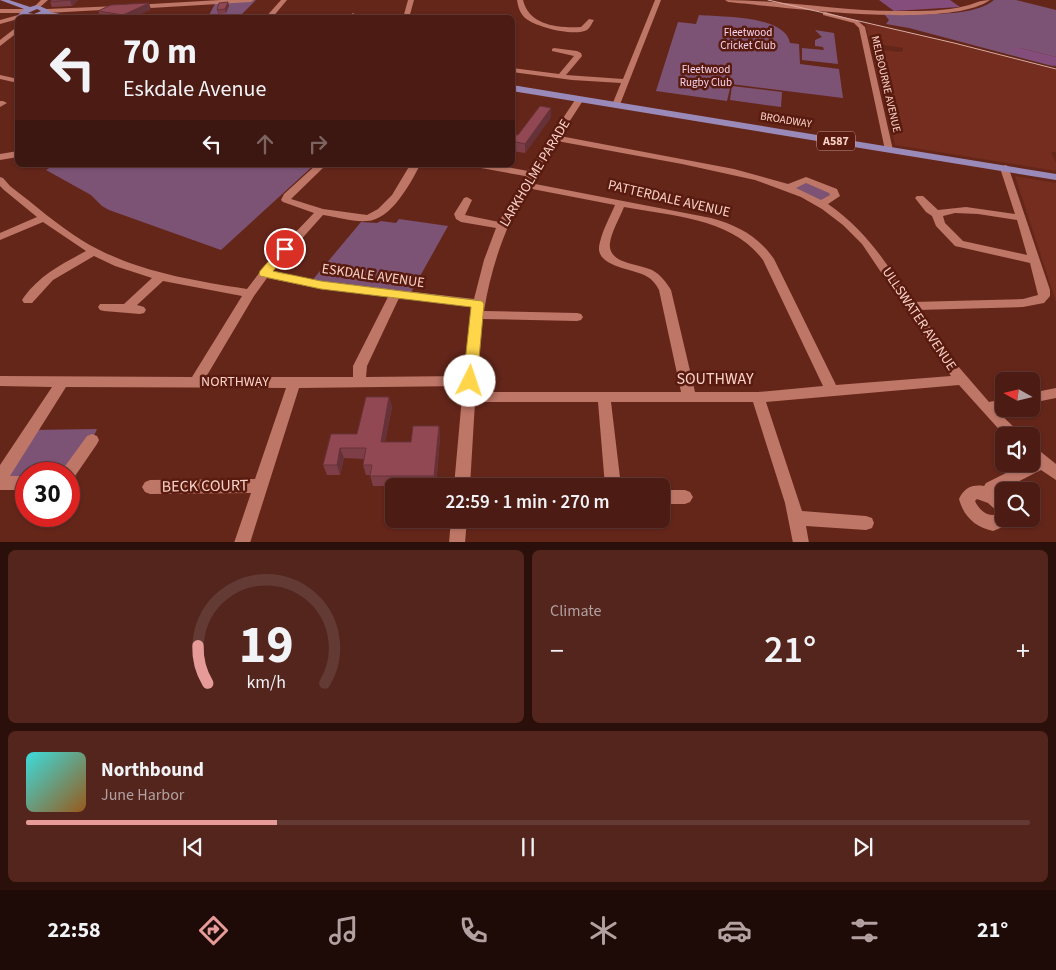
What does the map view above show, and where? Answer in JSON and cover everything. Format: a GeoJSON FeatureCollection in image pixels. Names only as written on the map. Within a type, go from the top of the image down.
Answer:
{"type":"FeatureCollection","features":[{"type":"Feature","properties":{"kind":"main road"},"geometry":{"type":"LineString","coordinates":[[5,1],[27,14],[47,12]]}},
{"type":"Feature","properties":{"kind":"main road"},"geometry":{"type":"LineString","coordinates":[[27,14],[37,7],[47,12],[62,15]]}},
{"type":"Feature","properties":{"kind":"main road","name":"BROADWAY"},"geometry":{"type":"LineString","coordinates":[[515,88],[1056,177]]}},
{"type":"Feature","properties":{"kind":"street"},"geometry":{"type":"LineString","coordinates":[[37,7],[45,0]]}},
{"type":"Feature","properties":{"kind":"street"},"geometry":{"type":"LineString","coordinates":[[103,8],[112,0]]}},
{"type":"Feature","properties":{"kind":"street"},"geometry":{"type":"LineString","coordinates":[[47,12],[251,0]]}},
{"type":"Feature","properties":{"kind":"street"},"geometry":{"type":"LineString","coordinates":[[271,15],[284,0]]}},
{"type":"Feature","properties":{"kind":"street"},"geometry":{"type":"LineString","coordinates":[[407,15],[411,0]]}},
{"type":"Feature","properties":{"kind":"street"},"geometry":{"type":"LineString","coordinates":[[520,0],[521,10],[531,18],[528,20],[530,24],[581,29],[585,28],[591,20]]}},
{"type":"Feature","properties":{"kind":"street"},"geometry":{"type":"LineString","coordinates":[[616,105],[658,0]]}},
{"type":"Feature","properties":{"kind":"street"},"geometry":{"type":"LineString","coordinates":[[728,0],[796,3],[869,12],[925,12],[965,8],[987,0]]}},
{"type":"Feature","properties":{"kind":"street"},"geometry":{"type":"LineString","coordinates":[[0,5],[5,1]]}},
{"type":"Feature","properties":{"kind":"street","name":"MELBOURNE AVENUE"},"geometry":{"type":"LineString","coordinates":[[796,3],[801,9],[860,24],[889,150]]}},
{"type":"Feature","properties":{"kind":"street"},"geometry":{"type":"LineString","coordinates":[[0,12],[27,14]]}},
{"type":"Feature","properties":{"kind":"street"},"geometry":{"type":"LineString","coordinates":[[0,22],[15,18]]}},
{"type":"Feature","properties":{"kind":"street"},"geometry":{"type":"LineString","coordinates":[[1,49],[9,35],[15,30]]}},
{"type":"Feature","properties":{"kind":"street"},"geometry":{"type":"LineString","coordinates":[[9,35],[15,35]]}},
{"type":"Feature","properties":{"kind":"street"},"geometry":{"type":"LineString","coordinates":[[554,50],[577,53],[578,56],[561,76]]}},
{"type":"Feature","properties":{"kind":"street"},"geometry":{"type":"LineString","coordinates":[[515,70],[626,81]]}},
{"type":"Feature","properties":{"kind":"street"},"geometry":{"type":"LineString","coordinates":[[0,78],[15,80]]}},
{"type":"Feature","properties":{"kind":"street","name":"LARKHOLME PARADE"},"geometry":{"type":"LineString","coordinates":[[463,478],[468,397],[477,310],[488,263],[502,226],[554,138],[580,99]]}},
{"type":"Feature","properties":{"kind":"street","name":"ULLSWATER AVENUE"},"geometry":{"type":"LineString","coordinates":[[554,138],[740,172],[790,187],[822,204],[847,222],[866,242],[961,380],[1005,427]]}},
{"type":"Feature","properties":{"kind":"street"},"geometry":{"type":"LineString","coordinates":[[0,157],[15,154]]}},
{"type":"Feature","properties":{"kind":"street"},"geometry":{"type":"LineString","coordinates":[[319,167],[287,196],[286,200],[321,212],[374,217],[382,212],[403,187],[414,167]]}},
{"type":"Feature","properties":{"kind":"street"},"geometry":{"type":"LineString","coordinates":[[492,167],[532,174]]}},
{"type":"Feature","properties":{"kind":"street"},"geometry":{"type":"LineString","coordinates":[[909,306],[1023,303],[1040,300],[1044,296],[1044,290],[1005,168]]}},
{"type":"Feature","properties":{"kind":"street","name":"ULLSWATER AVENUE"},"geometry":{"type":"LineString","coordinates":[[790,187],[806,180],[834,191],[835,196],[822,204]]}},
{"type":"Feature","properties":{"kind":"street"},"geometry":{"type":"LineString","coordinates":[[1,183],[69,236],[120,264],[160,277],[250,293]]}},
{"type":"Feature","properties":{"kind":"street","name":"PATTERDALE AVENUE"},"geometry":{"type":"LineString","coordinates":[[526,185],[721,224],[733,228],[754,242],[763,250],[773,268],[832,391]]}},
{"type":"Feature","properties":{"kind":"street"},"geometry":{"type":"LineString","coordinates":[[920,198],[930,210],[937,214],[950,211],[973,212],[1020,218]]}},
{"type":"Feature","properties":{"kind":"street"},"geometry":{"type":"LineString","coordinates":[[467,200],[459,214],[460,217],[465,220],[502,226]]}},
{"type":"Feature","properties":{"kind":"street"},"geometry":{"type":"LineString","coordinates":[[622,203],[604,244],[604,251],[612,261],[655,275],[661,282],[689,397]]}},
{"type":"Feature","properties":{"kind":"street"},"geometry":{"type":"LineString","coordinates":[[196,382],[250,293],[264,274],[321,212]]}},
{"type":"Feature","properties":{"kind":"street"},"geometry":{"type":"LineString","coordinates":[[937,214],[940,224],[960,244],[1034,260]]}},
{"type":"Feature","properties":{"kind":"street"},"geometry":{"type":"LineString","coordinates":[[0,237],[44,217]]}},
{"type":"Feature","properties":{"kind":"street"},"geometry":{"type":"LineString","coordinates":[[28,300],[44,280],[94,251]]}},
{"type":"Feature","properties":{"kind":"street","name":"ESKDALE AVENUE"},"geometry":{"type":"LineString","coordinates":[[264,274],[321,285],[395,294],[477,310],[577,317]]}},
{"type":"Feature","properties":{"kind":"street"},"geometry":{"type":"LineString","coordinates":[[128,307],[160,277]]}},
{"type":"Feature","properties":{"kind":"street"},"geometry":{"type":"LineString","coordinates":[[359,382],[360,366],[395,294]]}},
{"type":"Feature","properties":{"kind":"street"},"geometry":{"type":"LineString","coordinates":[[104,307],[116,309],[128,307],[140,310]]}},
{"type":"Feature","properties":{"kind":"street","name":"SOUTHWAY"},"geometry":{"type":"LineString","coordinates":[[468,397],[758,397],[961,380]]}},
{"type":"Feature","properties":{"kind":"street","name":"NORTHWAY"},"geometry":{"type":"LineString","coordinates":[[0,381],[294,383],[470,381]]}},
{"type":"Feature","properties":{"kind":"street"},"geometry":{"type":"LineString","coordinates":[[0,478],[63,381]]}},
{"type":"Feature","properties":{"kind":"street"},"geometry":{"type":"LineString","coordinates":[[242,542],[294,383]]}},
{"type":"Feature","properties":{"kind":"street"},"geometry":{"type":"LineString","coordinates":[[1040,396],[1056,393]]}},
{"type":"Feature","properties":{"kind":"street"},"geometry":{"type":"LineString","coordinates":[[604,397],[612,478]]}},
{"type":"Feature","properties":{"kind":"street"},"geometry":{"type":"LineString","coordinates":[[758,397],[798,518],[801,542]]}},
{"type":"Feature","properties":{"kind":"street"},"geometry":{"type":"LineString","coordinates":[[986,408],[995,406]]}},
{"type":"Feature","properties":{"kind":"street"},"geometry":{"type":"LineString","coordinates":[[76,462],[92,440]]}},
{"type":"Feature","properties":{"kind":"street"},"geometry":{"type":"LineString","coordinates":[[1040,460],[1056,473]]}},
{"type":"Feature","properties":{"kind":"street"},"geometry":{"type":"LineString","coordinates":[[989,494],[991,488],[1014,472]]}},
{"type":"Feature","properties":{"kind":"street"},"geometry":{"type":"LineString","coordinates":[[0,483],[15,483]]}},
{"type":"Feature","properties":{"kind":"street","name":"BECK COURT"},"geometry":{"type":"LineString","coordinates":[[150,487],[260,486]]}},
{"type":"Feature","properties":{"kind":"street"},"geometry":{"type":"LineString","coordinates":[[995,500],[989,494],[977,492],[969,496],[968,504],[970,509],[987,522],[995,523]]}},
{"type":"Feature","properties":{"kind":"street"},"geometry":{"type":"LineString","coordinates":[[670,497],[685,497]]}},
{"type":"Feature","properties":{"kind":"street"},"geometry":{"type":"LineString","coordinates":[[798,518],[866,524]]}},
{"type":"Feature","properties":{"kind":"street"},"geometry":{"type":"LineString","coordinates":[[457,542],[458,528]]}},
{"type":"Feature","properties":{"kind":"shaded area"},"geometry":{"type":"Polygon","coordinates":[[[879,0],[950,0],[960,7],[894,11],[879,0]]]}},
{"type":"Feature","properties":{"kind":"shaded area"},"geometry":{"type":"Polygon","coordinates":[[[865,23],[961,45],[1056,70],[1056,152],[1051,152],[1056,163],[1056,171],[895,145],[886,109],[888,106],[886,97],[882,95],[872,49],[900,52],[903,51],[903,48],[870,43],[865,23]]]}},
{"type":"Feature","properties":{"kind":"shaded area"},"geometry":{"type":"Polygon","coordinates":[[[1020,48],[1056,57],[1056,66],[1021,57],[1010,49],[1020,48]]]}},
{"type":"Feature","properties":{"kind":"shaded area"},"geometry":{"type":"Polygon","coordinates":[[[1015,176],[1056,183],[1056,302],[1015,176]]]}},
{"type":"Feature","properties":{"kind":"green space"},"geometry":{"type":"Polygon","coordinates":[[[256,0],[241,15],[209,15],[216,2],[256,0]]]}},
{"type":"Feature","properties":{"kind":"green space"},"geometry":{"type":"Polygon","coordinates":[[[994,0],[1016,0],[1056,10],[1056,57],[1020,48],[1056,67],[909,28],[886,24],[889,20],[884,14],[957,13],[984,6],[994,0]]]}},
{"type":"Feature","properties":{"kind":"green space"},"geometry":{"type":"Polygon","coordinates":[[[699,15],[751,19],[777,27],[786,34],[790,43],[799,44],[800,64],[839,69],[843,98],[731,84],[727,101],[656,91],[678,22],[696,24],[699,15]]]}},
{"type":"Feature","properties":{"kind":"green space"},"geometry":{"type":"Polygon","coordinates":[[[815,30],[834,33],[838,64],[802,60],[802,48],[824,50],[823,47],[815,46],[815,40],[822,37],[815,30]]]}},
{"type":"Feature","properties":{"kind":"green space"},"geometry":{"type":"Polygon","coordinates":[[[732,86],[782,92],[781,107],[730,100],[732,86]]]}},
{"type":"Feature","properties":{"kind":"green space"},"geometry":{"type":"Polygon","coordinates":[[[51,167],[312,167],[221,250],[109,210],[91,195],[46,170],[51,167]]]}},
{"type":"Feature","properties":{"kind":"green space"},"geometry":{"type":"Polygon","coordinates":[[[803,180],[834,191],[822,204],[790,187],[803,180]]]}},
{"type":"Feature","properties":{"kind":"green space"},"geometry":{"type":"Polygon","coordinates":[[[399,219],[448,226],[409,296],[310,283],[361,222],[377,223],[381,221],[396,223],[399,219]]]}},
{"type":"Feature","properties":{"kind":"green space"},"geometry":{"type":"Polygon","coordinates":[[[97,429],[92,440],[76,462],[15,462],[15,483],[0,483],[32,430],[97,429]]]}},
{"type":"Feature","properties":{"kind":"building"},"geometry":{"type":"Polygon","coordinates":[[[52,0],[71,0],[50,2],[52,0]]]}},
{"type":"Feature","properties":{"kind":"building"},"geometry":{"type":"Polygon","coordinates":[[[228,2],[225,9],[217,10],[219,3],[228,2]]]}},
{"type":"Feature","properties":{"kind":"building"},"geometry":{"type":"Polygon","coordinates":[[[149,3],[123,15],[98,11],[111,5],[149,3]]]}},
{"type":"Feature","properties":{"kind":"building"},"geometry":{"type":"Polygon","coordinates":[[[540,106],[551,108],[525,144],[515,142],[515,134],[518,135],[540,106]]]}},
{"type":"Feature","properties":{"kind":"building"},"geometry":{"type":"Polygon","coordinates":[[[366,397],[389,397],[381,442],[411,442],[413,426],[439,426],[434,476],[370,476],[372,465],[363,465],[366,448],[340,448],[337,465],[323,465],[331,434],[357,434],[366,397]]]}},
{"type":"Feature","properties":{"kind":"tram line"},"geometry":{"type":"LineString","coordinates":[[768,0],[954,43],[1056,69]]}},
{"type":"Feature","properties":{"kind":"route"},"geometry":{"type":"LineString","coordinates":[[285,249],[264,274],[321,285],[478,304],[470,381]]}},
{"type":"Feature","properties":{"kind":"park label","name":"Fleetwood Cricket Club"},"geometry":{"type":"Point","coordinates":[748,38]}},
{"type":"Feature","properties":{"kind":"park label","name":"Fleetwood Rugby Club"},"geometry":{"type":"Point","coordinates":[706,75]}}]}
